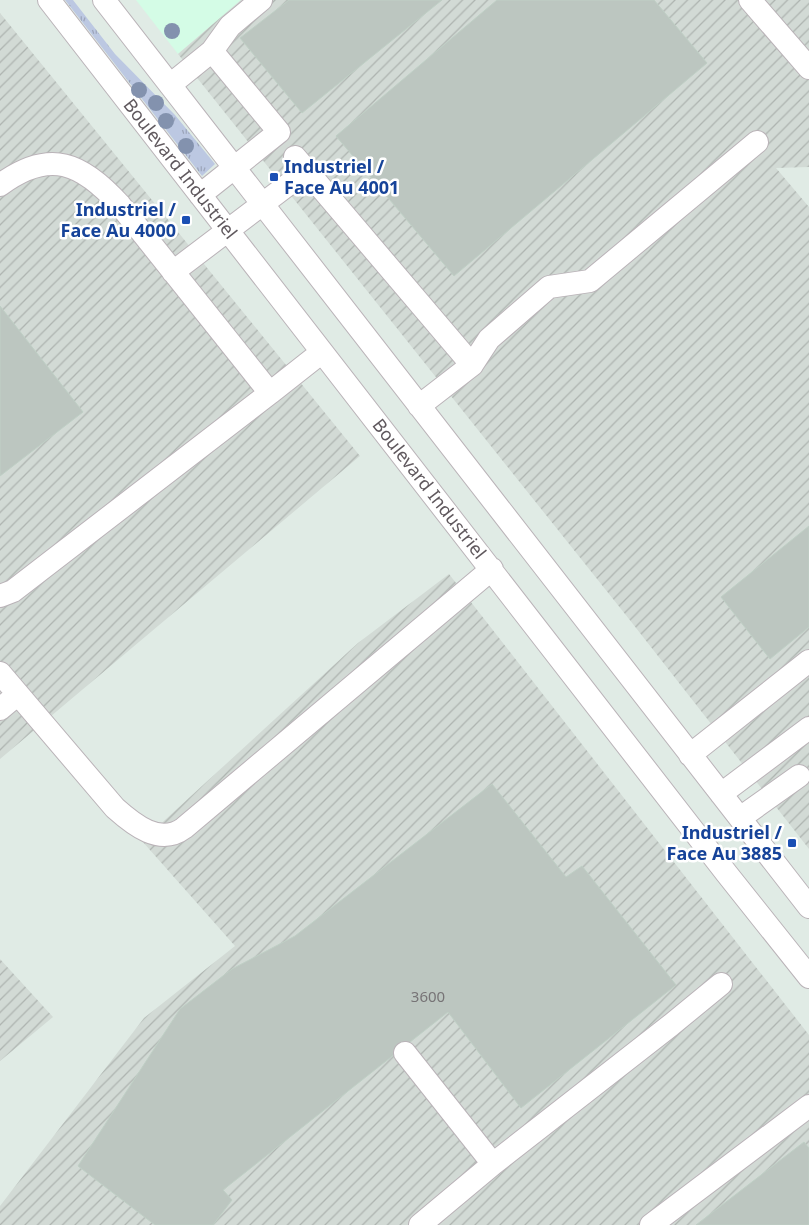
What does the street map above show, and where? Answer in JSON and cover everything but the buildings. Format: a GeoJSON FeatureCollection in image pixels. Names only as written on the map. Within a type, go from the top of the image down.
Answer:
{"type":"FeatureCollection","features":[{"type":"Feature","properties":{"kind":"street","name":"Boulevard Industriel"},"geometry":{"type":"LineString","coordinates":[[49,0],[667,797],[809,977]]}},
{"type":"Feature","properties":{"kind":"street"},"geometry":{"type":"LineString","coordinates":[[104,0],[809,908]]}},
{"type":"Feature","properties":{"kind":"street"},"geometry":{"type":"LineString","coordinates":[[170,85],[212,51],[230,26],[262,0]]}},
{"type":"Feature","properties":{"kind":"street"},"geometry":{"type":"LineString","coordinates":[[750,0],[809,68]]}},
{"type":"Feature","properties":{"kind":"street"},"geometry":{"type":"LineString","coordinates":[[200,196],[280,132],[212,51]]}},
{"type":"Feature","properties":{"kind":"street"},"geometry":{"type":"LineString","coordinates":[[419,406],[472,365],[489,339],[549,287],[590,281],[757,142]]}},
{"type":"Feature","properties":{"kind":"street"},"geometry":{"type":"LineString","coordinates":[[0,185],[16,174],[33,167],[51,164],[78,170],[93,178],[107,191],[270,392]]}},
{"type":"Feature","properties":{"kind":"street"},"geometry":{"type":"LineString","coordinates":[[173,272],[262,204],[300,164],[472,365]]}},
{"type":"Feature","properties":{"kind":"street"},"geometry":{"type":"LineString","coordinates":[[0,596],[13,591],[322,352]]}},
{"type":"Feature","properties":{"kind":"street"},"geometry":{"type":"LineString","coordinates":[[0,673],[103,795],[126,818],[156,835],[170,835],[184,828],[492,569]]}},
{"type":"Feature","properties":{"kind":"street"},"geometry":{"type":"LineString","coordinates":[[690,755],[809,661]]}},
{"type":"Feature","properties":{"kind":"street"},"geometry":{"type":"LineString","coordinates":[[0,709],[18,694]]}},
{"type":"Feature","properties":{"kind":"street"},"geometry":{"type":"LineString","coordinates":[[721,794],[809,728]]}},
{"type":"Feature","properties":{"kind":"street"},"geometry":{"type":"LineString","coordinates":[[740,818],[798,776]]}},
{"type":"Feature","properties":{"kind":"street"},"geometry":{"type":"LineString","coordinates":[[420,1225],[493,1164],[672,1025],[721,984]]}},
{"type":"Feature","properties":{"kind":"street"},"geometry":{"type":"LineString","coordinates":[[405,1053],[493,1164]]}},
{"type":"Feature","properties":{"kind":"street"},"geometry":{"type":"LineString","coordinates":[[651,1225],[809,1106]]}},
{"type":"Feature","properties":{"kind":"shaded area"},"geometry":{"type":"Polygon","coordinates":[[[136,0],[241,0],[178,54],[136,0]]]}},
{"type":"Feature","properties":{"kind":"shaded area"},"geometry":{"type":"Polygon","coordinates":[[[241,0],[809,0],[809,167],[776,168],[809,207],[809,849],[629,619],[178,54],[241,0]]]}},
{"type":"Feature","properties":{"kind":"shaded area"},"geometry":{"type":"Polygon","coordinates":[[[0,13],[360,456],[0,759],[0,13]]]}},
{"type":"Feature","properties":{"kind":"shaded area"},"geometry":{"type":"Polygon","coordinates":[[[449,574],[809,1035],[809,1225],[0,1225],[0,1206],[144,1018],[235,946],[142,841],[358,643],[449,574]]]}},
{"type":"Feature","properties":{"kind":"shaded area"},"geometry":{"type":"Polygon","coordinates":[[[0,959],[53,1017],[0,1061],[0,959]]]}},
{"type":"Feature","properties":{"kind":"green space"},"geometry":{"type":"Polygon","coordinates":[[[65,0],[73,0],[115,54],[175,115],[215,164],[202,176],[65,0]]]}},
{"type":"Feature","properties":{"kind":"place","name":"Industriel / Face Au 4001"},"geometry":{"type":"Point","coordinates":[274,177]}},
{"type":"Feature","properties":{"kind":"place","name":"Industriel / Face Au 4000"},"geometry":{"type":"Point","coordinates":[186,220]}},
{"type":"Feature","properties":{"kind":"place","name":"Industriel / Face Au 3885"},"geometry":{"type":"Point","coordinates":[792,843]}}]}
